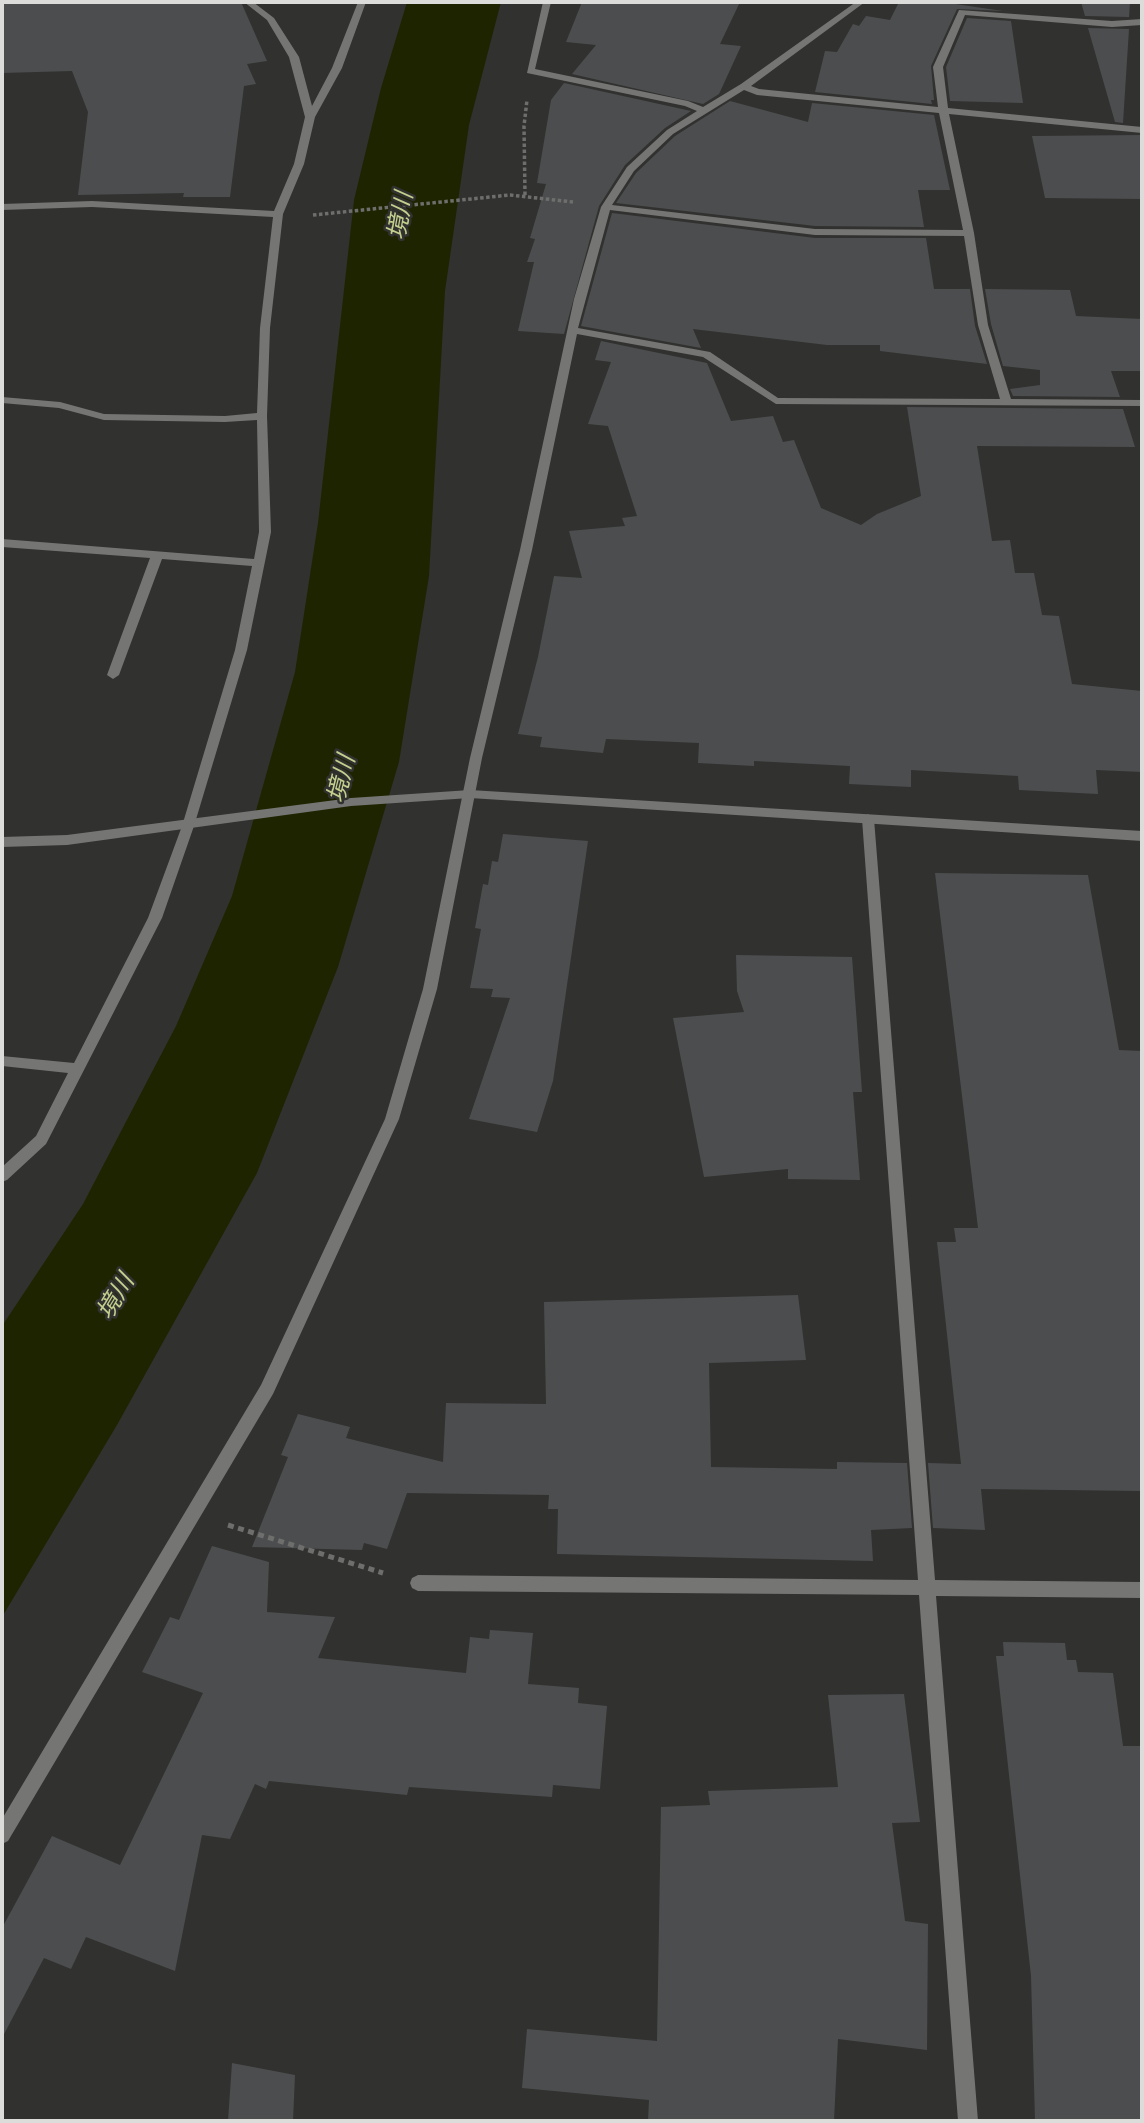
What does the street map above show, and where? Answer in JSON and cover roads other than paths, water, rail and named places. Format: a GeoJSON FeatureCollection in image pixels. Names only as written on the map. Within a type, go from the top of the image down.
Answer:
{"type":"FeatureCollection","features":[{"type":"Feature","properties":{"kind":"street"},"geometry":{"type":"LineString","coordinates":[[248,2],[270,18],[294,57],[310,117]]}},
{"type":"Feature","properties":{"kind":"street"},"geometry":{"type":"LineString","coordinates":[[2,1176],[41,1140],[155,918],[188,826],[241,650],[265,532],[262,416],[265,328],[278,214],[299,164],[310,117],[337,68],[362,2]]}},
{"type":"Feature","properties":{"kind":"street"},"geometry":{"type":"LineString","coordinates":[[547,2],[530,71],[688,104],[704,111]]}},
{"type":"Feature","properties":{"kind":"street"},"geometry":{"type":"LineString","coordinates":[[2,1835],[267,1389],[392,1119],[430,989],[470,794],[573,330],[606,207],[630,169],[670,132],[744,86],[861,2]]}},
{"type":"Feature","properties":{"kind":"street"},"geometry":{"type":"LineString","coordinates":[[1007,403],[983,325],[969,233],[943,108],[938,67],[962,12],[1112,24],[1142,22]]}},
{"type":"Feature","properties":{"kind":"street"},"geometry":{"type":"LineString","coordinates":[[744,86],[757,92],[943,108],[1142,130]]}},
{"type":"Feature","properties":{"kind":"street"},"geometry":{"type":"LineString","coordinates":[[2,207],[92,204],[278,214]]}},
{"type":"Feature","properties":{"kind":"street"},"geometry":{"type":"LineString","coordinates":[[606,207],[815,232],[969,233]]}},
{"type":"Feature","properties":{"kind":"street"},"geometry":{"type":"LineString","coordinates":[[573,330],[591,331],[706,354],[776,401],[1142,403]]}},
{"type":"Feature","properties":{"kind":"street"},"geometry":{"type":"LineString","coordinates":[[2,401],[60,405],[104,417],[225,419],[262,416]]}},
{"type":"Feature","properties":{"kind":"street"},"geometry":{"type":"LineString","coordinates":[[2,543],[259,563]]}},
{"type":"Feature","properties":{"kind":"street"},"geometry":{"type":"LineString","coordinates":[[113,675],[157,556]]}},
{"type":"Feature","properties":{"kind":"street"},"geometry":{"type":"LineString","coordinates":[[2,842],[67,840],[411,797],[470,794],[1142,836]]}},
{"type":"Feature","properties":{"kind":"street"},"geometry":{"type":"LineString","coordinates":[[868,819],[968,2121]]}},
{"type":"Feature","properties":{"kind":"street"},"geometry":{"type":"LineString","coordinates":[[2,1061],[78,1069]]}},
{"type":"Feature","properties":{"kind":"street"},"geometry":{"type":"LineString","coordinates":[[418,1583],[1142,1590]]}},
{"type":"Feature","properties":{"kind":"water","name":"境川"},"geometry":{"type":"Polygon","coordinates":[[[407,2],[501,2],[469,125],[445,291],[429,576],[399,762],[338,967],[257,1173],[117,1425],[2,1617],[2,1326],[83,1204],[176,1026],[232,896],[295,672],[318,523],[354,200],[381,88],[407,2]]]}}]}
